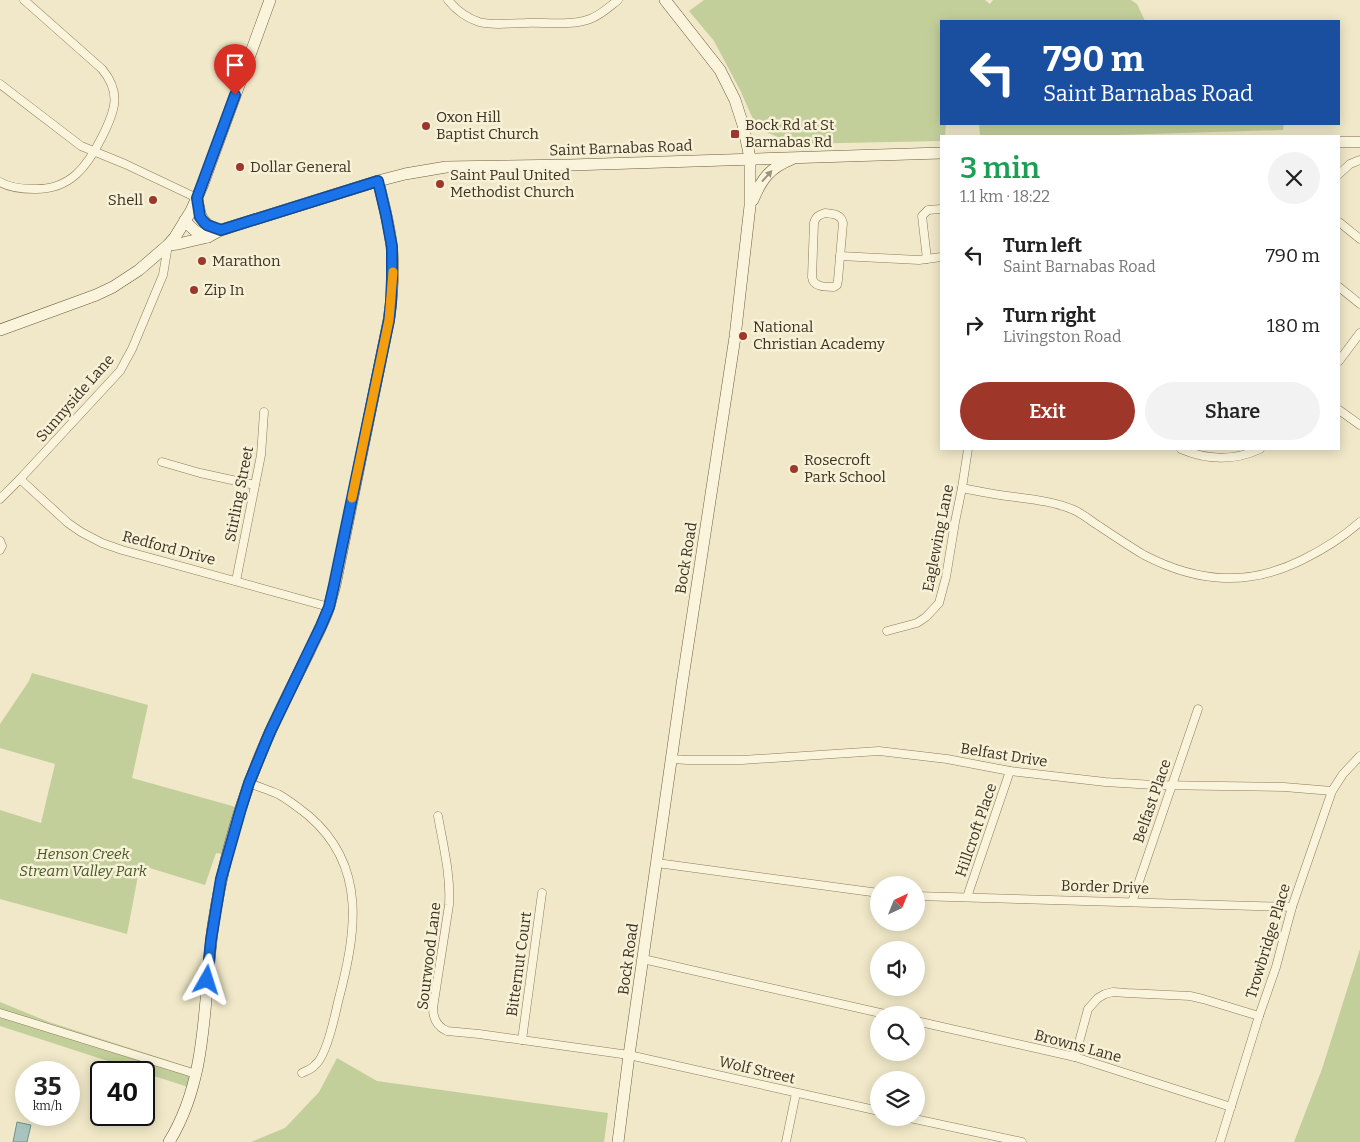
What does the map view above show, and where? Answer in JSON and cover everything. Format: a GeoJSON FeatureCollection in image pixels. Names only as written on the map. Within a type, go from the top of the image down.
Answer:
{"type":"FeatureCollection","features":[{"type":"Feature","properties":{"kind":"main road"},"geometry":{"type":"LineString","coordinates":[[0,330],[96,296],[138,270],[168,245],[197,198],[270,0]]}},
{"type":"Feature","properties":{"kind":"main road","name":"Bock Road"},"geometry":{"type":"LineString","coordinates":[[618,1142],[671,759],[707,514],[722,432],[750,206],[750,158],[740,114],[732,94],[724,77],[665,0]]}},
{"type":"Feature","properties":{"kind":"main road"},"geometry":{"type":"LineString","coordinates":[[1340,142],[1360,142]]}},
{"type":"Feature","properties":{"kind":"main road","name":"Saint Barnabas Road"},"geometry":{"type":"LineString","coordinates":[[168,245],[178,244],[378,181],[446,167],[571,165],[940,153]]}},
{"type":"Feature","properties":{"kind":"main road"},"geometry":{"type":"LineString","coordinates":[[750,206],[758,186],[770,172],[796,157]]}},
{"type":"Feature","properties":{"kind":"main road"},"geometry":{"type":"LineString","coordinates":[[168,1142],[185,1107],[196,1074],[201,1049],[211,940],[221,879],[240,812],[249,783],[270,732],[329,607],[346,532],[391,303],[392,247],[378,181]]}},
{"type":"Feature","properties":{"kind":"main road"},"geometry":{"type":"LineString","coordinates":[[197,198],[200,217],[214,232]]}},
{"type":"Feature","properties":{"kind":"main road"},"geometry":{"type":"LineString","coordinates":[[185,220],[190,228],[200,234],[214,232]]}},
{"type":"Feature","properties":{"kind":"street"},"geometry":{"type":"LineString","coordinates":[[0,182],[13,188],[46,189],[69,181],[84,166],[94,152],[113,112],[115,94],[110,80],[102,69],[24,0]]}},
{"type":"Feature","properties":{"kind":"street"},"geometry":{"type":"LineString","coordinates":[[448,0],[466,16],[479,22],[494,24],[586,20],[603,12],[618,0]]}},
{"type":"Feature","properties":{"kind":"street"},"geometry":{"type":"LineString","coordinates":[[0,84],[78,144],[197,198]]}},
{"type":"Feature","properties":{"kind":"street"},"geometry":{"type":"LineString","coordinates":[[1340,173],[1350,164],[1360,160]]}},
{"type":"Feature","properties":{"kind":"street"},"geometry":{"type":"LineString","coordinates":[[927,260],[922,216],[928,210],[940,209]]}},
{"type":"Feature","properties":{"kind":"street"},"geometry":{"type":"LineString","coordinates":[[820,214],[835,214],[842,219],[840,256],[837,284],[834,287],[815,285],[812,282],[814,223],[820,214]]}},
{"type":"Feature","properties":{"kind":"street"},"geometry":{"type":"LineString","coordinates":[[1340,223],[1360,239]]}},
{"type":"Feature","properties":{"kind":"street","name":"Sunnyside Lane"},"geometry":{"type":"LineString","coordinates":[[0,499],[120,371],[132,349],[163,275],[168,245]]}},
{"type":"Feature","properties":{"kind":"street"},"geometry":{"type":"LineString","coordinates":[[840,256],[927,260],[940,257]]}},
{"type":"Feature","properties":{"kind":"street"},"geometry":{"type":"LineString","coordinates":[[1340,288],[1360,304]]}},
{"type":"Feature","properties":{"kind":"street"},"geometry":{"type":"LineString","coordinates":[[1340,360],[1360,333]]}},
{"type":"Feature","properties":{"kind":"street"},"geometry":{"type":"LineString","coordinates":[[1340,411],[1360,425]]}},
{"type":"Feature","properties":{"kind":"street","name":"Stirling Street"},"geometry":{"type":"LineString","coordinates":[[236,581],[262,449],[264,412]]}},
{"type":"Feature","properties":{"kind":"street","name":"Eaglewing Lane"},"geometry":{"type":"LineString","coordinates":[[888,631],[917,623],[926,617],[939,603],[946,577],[968,450]]}},
{"type":"Feature","properties":{"kind":"street"},"geometry":{"type":"LineString","coordinates":[[1184,450],[1196,455],[1220,458],[1239,456],[1257,450]]}},
{"type":"Feature","properties":{"kind":"street"},"geometry":{"type":"LineString","coordinates":[[162,462],[200,473],[255,485]]}},
{"type":"Feature","properties":{"kind":"street","name":"Redford Drive"},"geometry":{"type":"LineString","coordinates":[[20,479],[76,528],[85,535],[102,543],[329,607]]}},
{"type":"Feature","properties":{"kind":"street"},"geometry":{"type":"LineString","coordinates":[[962,488],[1048,502],[1067,507],[1079,512],[1113,536],[1157,561],[1190,573],[1228,579],[1248,578],[1282,569],[1335,542],[1360,522]]}},
{"type":"Feature","properties":{"kind":"street"},"geometry":{"type":"LineString","coordinates":[[0,541],[2,546],[0,550]]}},
{"type":"Feature","properties":{"kind":"street","name":"Belfast Place"},"geometry":{"type":"LineString","coordinates":[[1132,902],[1198,709]]}},
{"type":"Feature","properties":{"kind":"street","name":"Belfast Drive"},"geometry":{"type":"LineString","coordinates":[[671,759],[742,760],[879,751],[947,759],[1010,771],[1105,782],[1332,791]]}},
{"type":"Feature","properties":{"kind":"street","name":"Trowbridge Place"},"geometry":{"type":"LineString","coordinates":[[1220,1142],[1276,967],[1292,907],[1332,791],[1342,774],[1360,756]]}},
{"type":"Feature","properties":{"kind":"street","name":"Hillcroft Place"},"geometry":{"type":"LineString","coordinates":[[967,897],[1010,771]]}},
{"type":"Feature","properties":{"kind":"street"},"geometry":{"type":"LineString","coordinates":[[249,783],[278,794],[298,807],[321,827],[340,852],[351,885],[354,921],[345,976],[323,1052],[316,1065],[302,1073]]}},
{"type":"Feature","properties":{"kind":"street","name":"Sourwood Lane"},"geometry":{"type":"LineString","coordinates":[[438,816],[448,869],[450,897],[434,998],[433,1012],[435,1020],[443,1029],[448,1031],[629,1055]]}},
{"type":"Feature","properties":{"kind":"street"},"geometry":{"type":"LineString","coordinates":[[657,863],[870,892]]}},
{"type":"Feature","properties":{"kind":"street","name":"Bitternut Court"},"geometry":{"type":"LineString","coordinates":[[522,1040],[542,893]]}},
{"type":"Feature","properties":{"kind":"street","name":"Border Drive"},"geometry":{"type":"LineString","coordinates":[[925,896],[1292,907]]}},
{"type":"Feature","properties":{"kind":"street"},"geometry":{"type":"LineString","coordinates":[[643,959],[870,1011]]}},
{"type":"Feature","properties":{"kind":"street"},"geometry":{"type":"LineString","coordinates":[[1075,1057],[1088,1009],[1098,998],[1113,992],[1203,998],[1259,1016]]}},
{"type":"Feature","properties":{"kind":"street"},"geometry":{"type":"LineString","coordinates":[[0,1013],[196,1074]]}},
{"type":"Feature","properties":{"kind":"street","name":"Browns Lane"},"geometry":{"type":"LineString","coordinates":[[925,1023],[1075,1057],[1230,1107]]}},
{"type":"Feature","properties":{"kind":"street","name":"Wolf Street"},"geometry":{"type":"LineString","coordinates":[[629,1055],[870,1109]]}},
{"type":"Feature","properties":{"kind":"street"},"geometry":{"type":"LineString","coordinates":[[786,1142],[796,1093]]}},
{"type":"Feature","properties":{"kind":"street"},"geometry":{"type":"LineString","coordinates":[[925,1121],[1022,1142]]}},
{"type":"Feature","properties":{"kind":"green space"},"geometry":{"type":"Polygon","coordinates":[[[704,0],[985,0],[990,4],[993,0],[1131,0],[1137,4],[1145,20],[940,20],[940,125],[946,125],[945,135],[940,135],[940,141],[794,144],[757,128],[740,90],[714,41],[689,11],[704,0]]]}},
{"type":"Feature","properties":{"kind":"green space"},"geometry":{"type":"Polygon","coordinates":[[[979,125],[1284,125],[1283,130],[1117,135],[980,135],[979,125]]]}},
{"type":"Feature","properties":{"kind":"green space","name":"Henson Creek Stream Valley Park"},"geometry":{"type":"Polygon","coordinates":[[[32,673],[148,705],[132,778],[243,809],[229,855],[216,853],[205,885],[140,865],[127,934],[0,899],[0,810],[41,823],[55,764],[0,748],[0,724],[29,681],[32,673]]]}},
{"type":"Feature","properties":{"kind":"green space"},"geometry":{"type":"Polygon","coordinates":[[[1360,949],[1360,1142],[1294,1142],[1322,1069],[1360,949]]]}},
{"type":"Feature","properties":{"kind":"green space"},"geometry":{"type":"Polygon","coordinates":[[[0,1002],[49,1022],[192,1068],[188,1087],[155,1076],[155,1061],[108,1061],[0,1026],[0,1002]]]}},
{"type":"Feature","properties":{"kind":"green space"},"geometry":{"type":"Polygon","coordinates":[[[337,1058],[377,1081],[608,1113],[604,1142],[251,1142],[285,1128],[319,1092],[337,1058]]]}},
{"type":"Feature","properties":{"kind":"water"},"geometry":{"type":"Polygon","coordinates":[[[16,1126],[31,1126],[27,1142],[13,1142],[16,1126]]]}},
{"type":"Feature","properties":{"kind":"slow traffic"},"geometry":{"type":"LineString","coordinates":[[352,498],[389,320],[393,272]]}},
{"type":"Feature","properties":{"kind":"place","name":"Oxon Hill Baptist Church"},"geometry":{"type":"Point","coordinates":[426,126]}},
{"type":"Feature","properties":{"kind":"place","name":"Bock Rd at St Barnabas Rd"},"geometry":{"type":"Point","coordinates":[735,134]}},
{"type":"Feature","properties":{"kind":"place","name":"Dollar General"},"geometry":{"type":"Point","coordinates":[240,167]}},
{"type":"Feature","properties":{"kind":"place","name":"Saint Paul United Methodist Church"},"geometry":{"type":"Point","coordinates":[440,184]}},
{"type":"Feature","properties":{"kind":"place","name":"Shell"},"geometry":{"type":"Point","coordinates":[153,200]}},
{"type":"Feature","properties":{"kind":"place","name":"Marathon"},"geometry":{"type":"Point","coordinates":[202,261]}},
{"type":"Feature","properties":{"kind":"place","name":"Zip In"},"geometry":{"type":"Point","coordinates":[194,290]}},
{"type":"Feature","properties":{"kind":"place","name":"National Christian Academy"},"geometry":{"type":"Point","coordinates":[743,336]}},
{"type":"Feature","properties":{"kind":"place","name":"Rosecroft Park School"},"geometry":{"type":"Point","coordinates":[794,469]}},
{"type":"Feature","properties":{"kind":"route"},"geometry":{"type":"LineString","coordinates":[[207,980],[211,940],[221,879],[249,783],[270,732],[329,607],[389,320],[392,279],[392,247],[378,181],[230,228],[215,229],[203,221],[200,217],[197,198],[235,95]]}}]}
